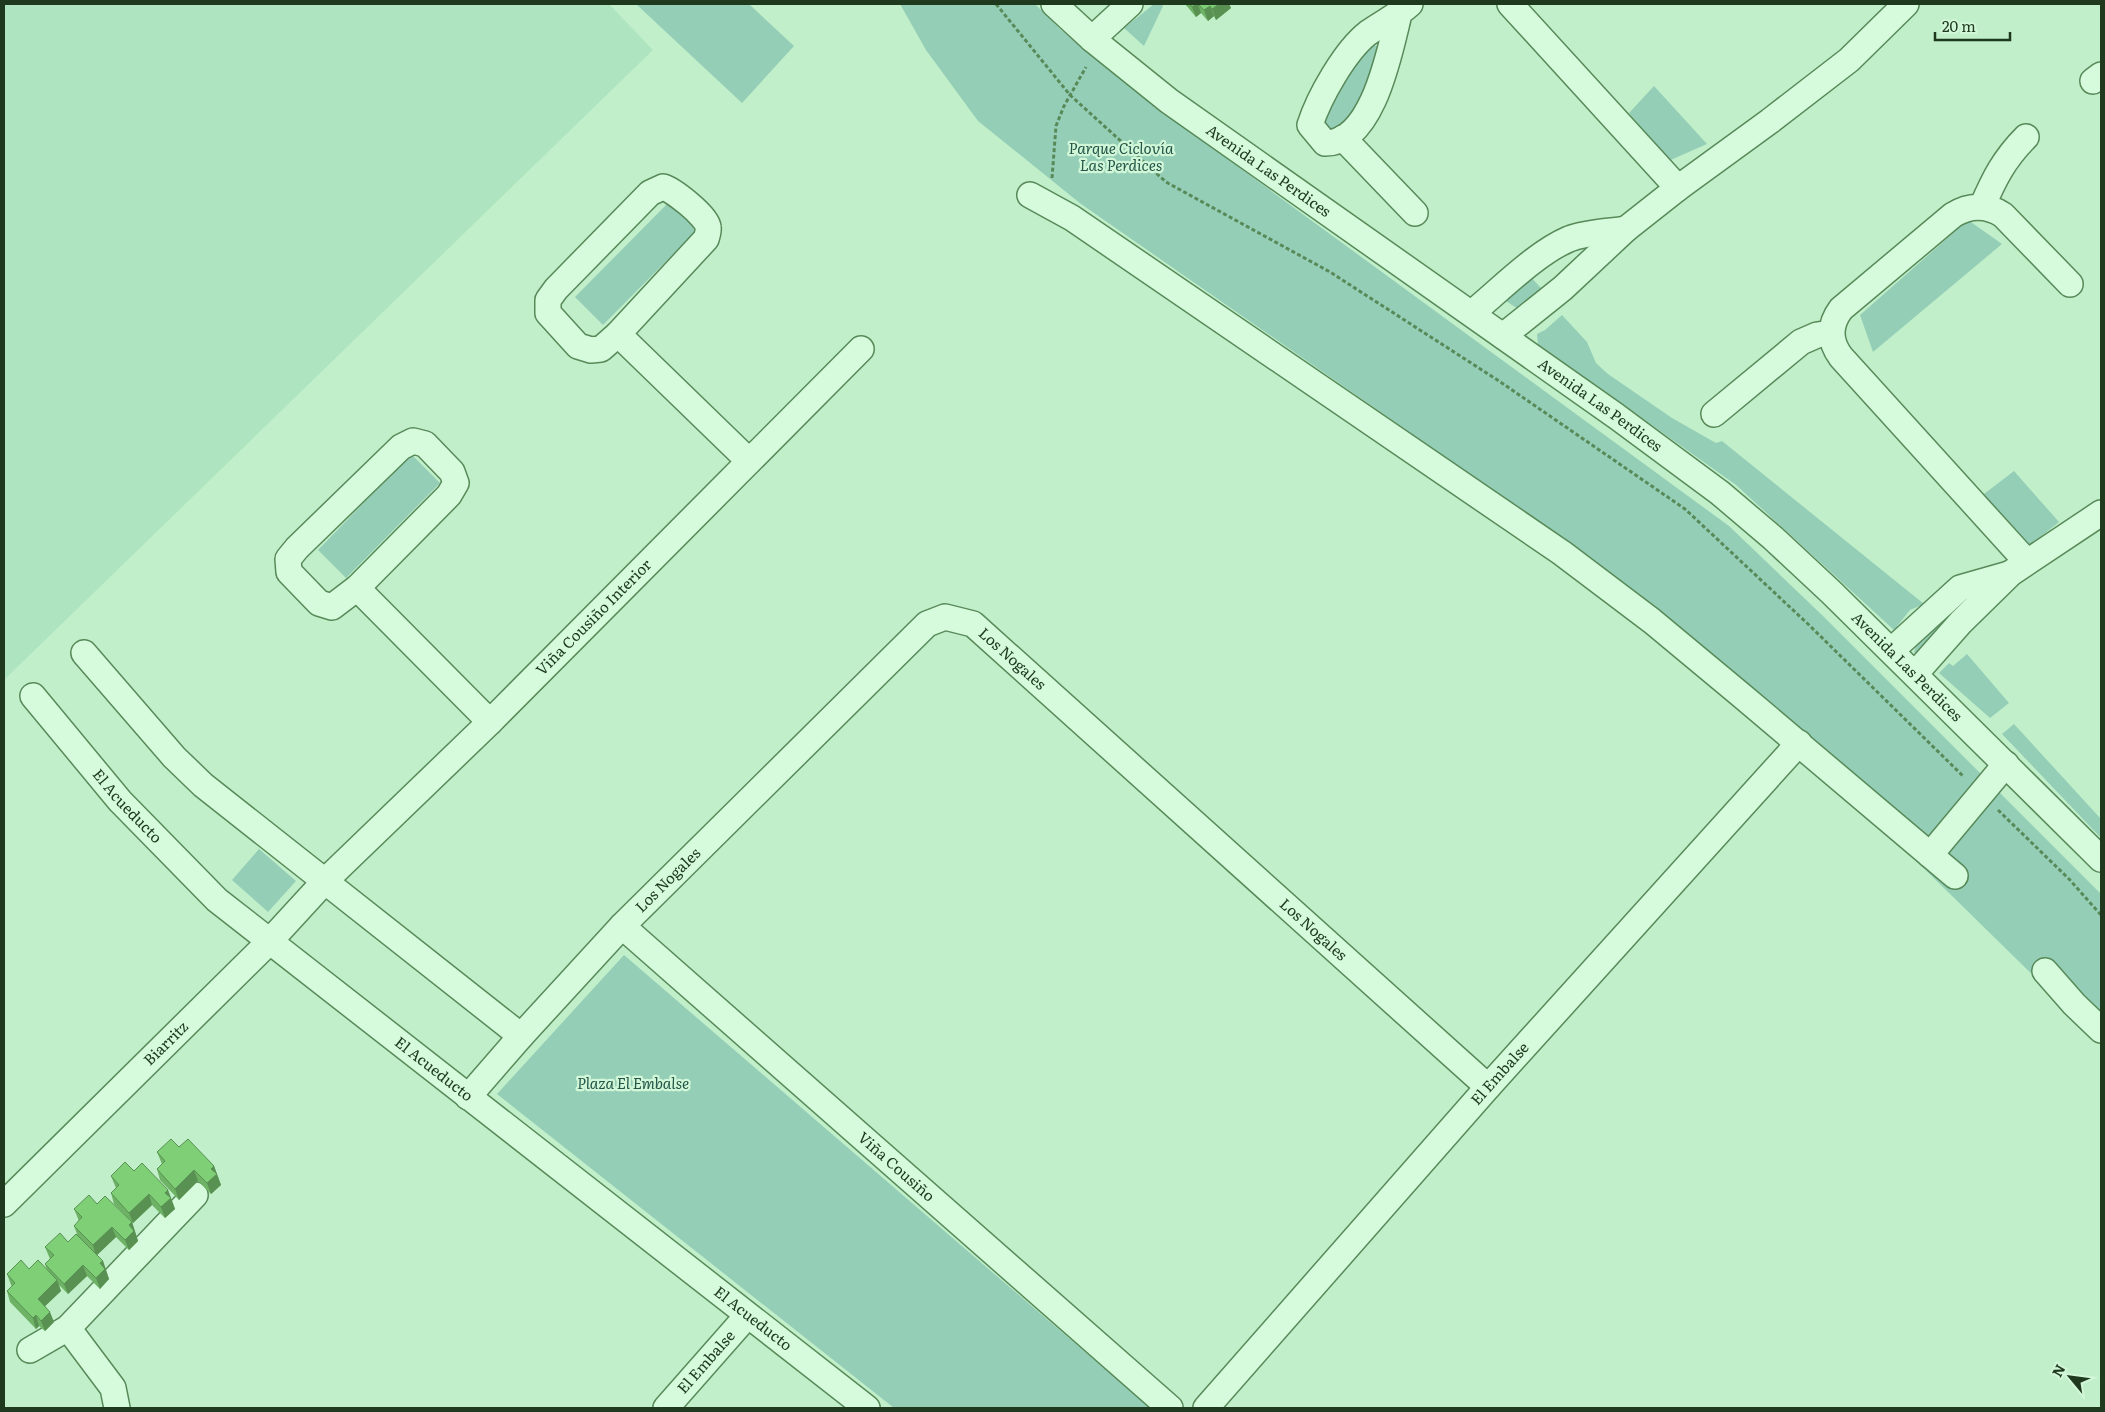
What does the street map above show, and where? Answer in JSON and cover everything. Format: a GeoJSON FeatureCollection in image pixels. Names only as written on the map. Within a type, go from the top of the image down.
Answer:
{"type":"FeatureCollection","features":[{"type":"Feature","properties":{"kind":"street"},"geometry":{"type":"LineString","coordinates":[[1092,39],[1130,4]]}},
{"type":"Feature","properties":{"kind":"street"},"geometry":{"type":"LineString","coordinates":[[1510,4],[1678,188]]}},
{"type":"Feature","properties":{"kind":"street"},"geometry":{"type":"LineString","coordinates":[[1503,336],[1562,288],[1626,229],[1849,60],[1906,4]]}},
{"type":"Feature","properties":{"kind":"street","name":"Avenida Las Perdices"},"geometry":{"type":"LineString","coordinates":[[1057,5],[1092,39],[1169,101],[1665,451],[1720,493],[1773,538],[1892,650],[2101,859]]}},
{"type":"Feature","properties":{"kind":"street"},"geometry":{"type":"LineString","coordinates":[[1404,9],[1387,66],[1364,119],[1335,143],[1325,143],[1310,125],[1343,61],[1367,34],[1404,9]]}},
{"type":"Feature","properties":{"kind":"street"},"geometry":{"type":"LineString","coordinates":[[1343,138],[1415,213]]}},
{"type":"Feature","properties":{"kind":"street"},"geometry":{"type":"LineString","coordinates":[[1982,207],[1997,173],[2008,156],[2026,138]]}},
{"type":"Feature","properties":{"kind":"street"},"geometry":{"type":"LineString","coordinates":[[663,187],[670,190],[705,219],[708,228],[706,239],[618,334],[601,350],[591,350],[578,346],[548,313],[548,300],[556,289],[650,193],[663,187]]}},
{"type":"Feature","properties":{"kind":"street"},"geometry":{"type":"LineString","coordinates":[[1030,195],[1080,223],[1562,553],[1652,621],[1800,743],[1955,876]]}},
{"type":"Feature","properties":{"kind":"street"},"geometry":{"type":"LineString","coordinates":[[2019,567],[1841,357],[1836,350],[1831,333],[1836,316],[1841,309],[1952,215],[1970,207],[1996,210],[2070,284]]}},
{"type":"Feature","properties":{"kind":"street"},"geometry":{"type":"LineString","coordinates":[[1472,314],[1536,260],[1569,239],[1588,234],[1626,229]]}},
{"type":"Feature","properties":{"kind":"street"},"geometry":{"type":"LineString","coordinates":[[1714,414],[1801,342],[1817,335],[1831,333]]}},
{"type":"Feature","properties":{"kind":"street"},"geometry":{"type":"LineString","coordinates":[[618,334],[749,461]]}},
{"type":"Feature","properties":{"kind":"street","name":"Viña Cousiño Interior"},"geometry":{"type":"LineString","coordinates":[[325,881],[490,722],[861,349]]}},
{"type":"Feature","properties":{"kind":"street"},"geometry":{"type":"LineString","coordinates":[[413,441],[425,444],[452,472],[456,483],[449,495],[358,588],[332,607],[319,603],[289,572],[288,559],[401,447],[413,441]]}},
{"type":"Feature","properties":{"kind":"street"},"geometry":{"type":"LineString","coordinates":[[1915,674],[1985,598],[2019,567],[2101,513]]}},
{"type":"Feature","properties":{"kind":"street"},"geometry":{"type":"LineString","coordinates":[[1892,650],[1960,588],[2019,567]]}},
{"type":"Feature","properties":{"kind":"street"},"geometry":{"type":"LineString","coordinates":[[358,588],[490,722]]}},
{"type":"Feature","properties":{"kind":"street","name":"Los Nogales"},"geometry":{"type":"LineString","coordinates":[[468,1097],[622,926],[927,624],[946,618],[973,624],[1488,1088]]}},
{"type":"Feature","properties":{"kind":"street"},"geometry":{"type":"LineString","coordinates":[[84,653],[174,757],[203,785],[234,812],[325,881],[521,1036]]}},
{"type":"Feature","properties":{"kind":"street","name":"El Acueducto"},"geometry":{"type":"LineString","coordinates":[[32,696],[120,800],[217,900],[867,1408]]}},
{"type":"Feature","properties":{"kind":"street","name":"El Embalse"},"geometry":{"type":"LineString","coordinates":[[1206,1408],[1488,1088],[1800,743]]}},
{"type":"Feature","properties":{"kind":"street"},"geometry":{"type":"LineString","coordinates":[[1930,855],[2006,764]]}},
{"type":"Feature","properties":{"kind":"street","name":"Biarritz"},"geometry":{"type":"LineString","coordinates":[[4,1204],[269,942],[325,881]]}},
{"type":"Feature","properties":{"kind":"street","name":"Viña Cousiño"},"geometry":{"type":"LineString","coordinates":[[622,926],[1170,1408]]}},
{"type":"Feature","properties":{"kind":"street"},"geometry":{"type":"LineString","coordinates":[[2045,971],[2074,1004],[2101,1030]]}},
{"type":"Feature","properties":{"kind":"street"},"geometry":{"type":"LineString","coordinates":[[30,1350],[68,1328],[195,1195]]}},
{"type":"Feature","properties":{"kind":"street","name":"El Embalse"},"geometry":{"type":"LineString","coordinates":[[666,1408],[747,1316]]}},
{"type":"Feature","properties":{"kind":"street"},"geometry":{"type":"LineString","coordinates":[[68,1328],[113,1388],[117,1408]]}},
{"type":"Feature","properties":{"kind":"path"},"geometry":{"type":"LineString","coordinates":[[996,4],[1070,95],[1166,182],[1330,272],[1499,381],[1685,509],[1808,624],[2069,880],[2101,915]]}},
{"type":"Feature","properties":{"kind":"path"},"geometry":{"type":"LineString","coordinates":[[1053,207],[1051,183],[1056,126],[1070,95],[1085,71],[1092,39]]}},
{"type":"Feature","properties":{"kind":"green space"},"geometry":{"type":"Polygon","coordinates":[[[4,4],[609,4],[653,50],[4,680],[4,4]]]}},
{"type":"Feature","properties":{"kind":"green space"},"geometry":{"type":"Polygon","coordinates":[[[636,4],[749,4],[794,46],[742,103],[636,4]]]}},
{"type":"Feature","properties":{"kind":"green space","name":"Parque Ciclovía Las Perdices"},"geometry":{"type":"Polygon","coordinates":[[[900,4],[1035,4],[1061,30],[1155,106],[1729,526],[1823,616],[2101,894],[2101,1042],[1745,693],[1569,543],[1081,204],[978,121],[926,50],[900,4]]]}},
{"type":"Feature","properties":{"kind":"green space"},"geometry":{"type":"Polygon","coordinates":[[[1154,4],[1161,4],[1163,6],[1144,46],[1124,28],[1154,4]]]}},
{"type":"Feature","properties":{"kind":"green space"},"geometry":{"type":"Polygon","coordinates":[[[1370,44],[1383,48],[1372,91],[1341,133],[1328,132],[1319,123],[1326,105],[1370,44]]]}},
{"type":"Feature","properties":{"kind":"green space"},"geometry":{"type":"Polygon","coordinates":[[[1654,86],[1707,144],[1666,162],[1629,113],[1654,86]]]}},
{"type":"Feature","properties":{"kind":"green space"},"geometry":{"type":"Polygon","coordinates":[[[669,202],[697,230],[603,325],[575,297],[669,202]]]}},
{"type":"Feature","properties":{"kind":"green space"},"geometry":{"type":"Polygon","coordinates":[[[1968,220],[2002,244],[1873,352],[1860,315],[1968,220]]]}},
{"type":"Feature","properties":{"kind":"green space"},"geometry":{"type":"Polygon","coordinates":[[[1525,271],[1542,289],[1518,309],[1503,299],[1525,271]]]}},
{"type":"Feature","properties":{"kind":"green space"},"geometry":{"type":"Polygon","coordinates":[[[1562,315],[1587,342],[1596,363],[1608,374],[1672,418],[1716,443],[1722,441],[1924,604],[1910,610],[1894,630],[1736,485],[1538,344],[1537,334],[1545,330],[1562,315]]]}},
{"type":"Feature","properties":{"kind":"green space"},"geometry":{"type":"Polygon","coordinates":[[[411,454],[440,483],[346,578],[318,550],[411,454]]]}},
{"type":"Feature","properties":{"kind":"green space"},"geometry":{"type":"Polygon","coordinates":[[[2014,471],[2059,522],[2028,547],[1984,494],[2014,471]]]}},
{"type":"Feature","properties":{"kind":"green space"},"geometry":{"type":"Polygon","coordinates":[[[1936,620],[1945,631],[1919,655],[1914,652],[1919,635],[1936,620]]]}},
{"type":"Feature","properties":{"kind":"green space"},"geometry":{"type":"Polygon","coordinates":[[[1967,654],[2009,703],[1990,718],[1939,673],[1949,663],[1953,666],[1967,654]]]}},
{"type":"Feature","properties":{"kind":"green space"},"geometry":{"type":"Polygon","coordinates":[[[2014,724],[2101,819],[2101,838],[2002,734],[2014,724]]]}},
{"type":"Feature","properties":{"kind":"green space"},"geometry":{"type":"Polygon","coordinates":[[[259,849],[296,881],[268,912],[232,880],[259,849]]]}},
{"type":"Feature","properties":{"kind":"green space","name":"Plaza El Embalse"},"geometry":{"type":"Polygon","coordinates":[[[624,955],[1150,1408],[894,1408],[497,1094],[624,955]]]}},
{"type":"Feature","properties":{"kind":"building"},"geometry":{"type":"Polygon","coordinates":[[[1198,4],[1219,4],[1212,9],[1210,6],[1204,10],[1198,4]]]}},
{"type":"Feature","properties":{"kind":"building"},"geometry":{"type":"Polygon","coordinates":[[[171,1139],[179,1147],[188,1139],[214,1166],[211,1169],[217,1174],[207,1183],[194,1170],[175,1189],[157,1169],[165,1161],[157,1152],[171,1139]]]}},
{"type":"Feature","properties":{"kind":"building"},"geometry":{"type":"Polygon","coordinates":[[[125,1162],[134,1171],[142,1163],[168,1190],[165,1193],[171,1198],[161,1207],[149,1194],[129,1213],[111,1193],[119,1185],[111,1176],[125,1162]]]}},
{"type":"Feature","properties":{"kind":"building"},"geometry":{"type":"Polygon","coordinates":[[[89,1195],[97,1204],[105,1196],[132,1222],[129,1225],[134,1231],[125,1240],[112,1227],[93,1245],[74,1226],[82,1217],[74,1209],[89,1195]]]}},
{"type":"Feature","properties":{"kind":"building"},"geometry":{"type":"Polygon","coordinates":[[[60,1233],[68,1242],[76,1234],[103,1261],[100,1263],[105,1269],[96,1278],[83,1265],[64,1284],[45,1264],[54,1255],[45,1247],[60,1233]]]}},
{"type":"Feature","properties":{"kind":"building"},"geometry":{"type":"Polygon","coordinates":[[[21,1260],[29,1269],[38,1260],[57,1280],[38,1299],[50,1312],[41,1321],[36,1315],[33,1318],[7,1291],[15,1283],[7,1274],[21,1260]]]}}]}
